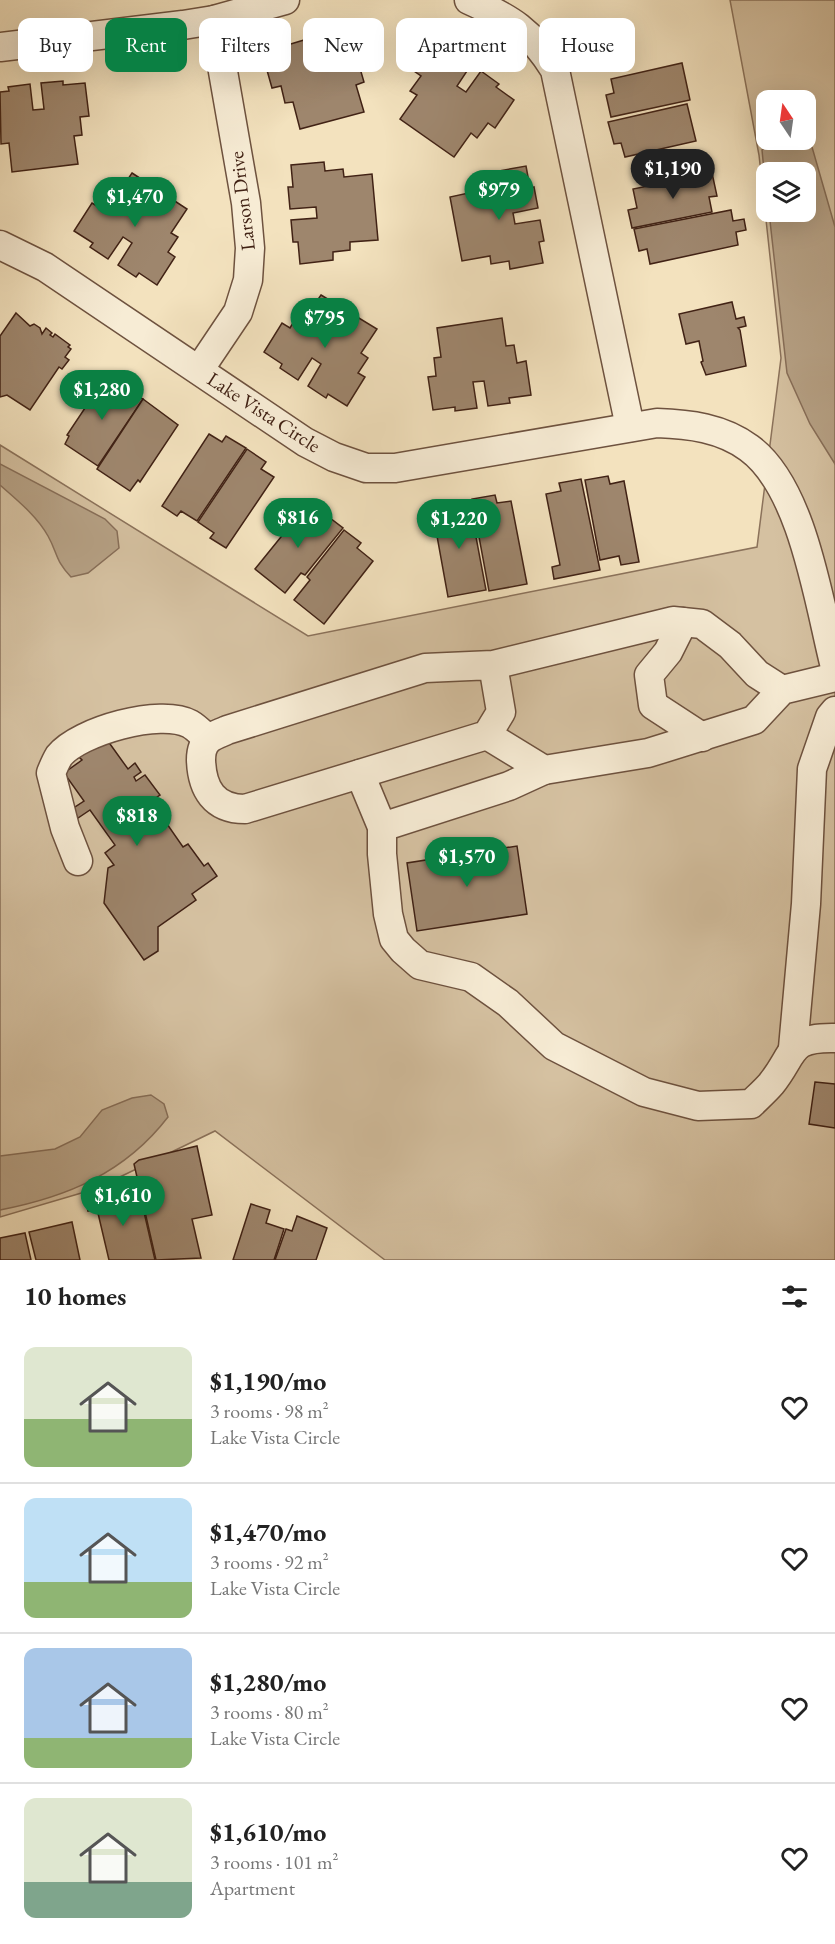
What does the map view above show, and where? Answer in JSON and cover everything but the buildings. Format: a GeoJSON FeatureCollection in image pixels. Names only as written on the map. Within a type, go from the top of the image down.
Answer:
{"type":"FeatureCollection","features":[{"type":"Feature","properties":{"kind":"street"},"geometry":{"type":"LineString","coordinates":[[221,18],[285,0]]}},
{"type":"Feature","properties":{"kind":"street"},"geometry":{"type":"LineString","coordinates":[[469,0],[498,13],[521,28],[540,46],[555,70],[630,427]]}},
{"type":"Feature","properties":{"kind":"street"},"geometry":{"type":"LineString","coordinates":[[0,46],[199,22]]}},
{"type":"Feature","properties":{"kind":"street","name":"Larson Drive"},"geometry":{"type":"LineString","coordinates":[[199,370],[220,342],[238,312],[248,280],[250,248],[246,203],[223,72]]}},
{"type":"Feature","properties":{"kind":"street","name":"Lake Vista Circle"},"geometry":{"type":"LineString","coordinates":[[0,245],[45,267],[304,442],[334,457],[366,468],[395,468],[424,464],[657,423],[689,424],[721,433],[749,448],[773,471],[788,496],[804,544],[835,667]]}},
{"type":"Feature","properties":{"kind":"street"},"geometry":{"type":"LineString","coordinates":[[683,622],[668,652],[649,675],[653,705],[702,737]]}},
{"type":"Feature","properties":{"kind":"street"},"geometry":{"type":"LineString","coordinates":[[493,665],[501,712],[487,735],[245,809],[230,809],[214,798],[202,780],[201,751],[208,739],[226,730],[425,668],[493,665],[657,624],[683,622],[702,624],[730,645],[757,674],[782,690]]}},
{"type":"Feature","properties":{"kind":"street"},"geometry":{"type":"LineString","coordinates":[[382,827],[508,786],[544,770],[648,753],[754,720],[782,690],[835,677]]}},
{"type":"Feature","properties":{"kind":"street"},"geometry":{"type":"LineString","coordinates":[[360,774],[382,827],[382,854],[388,914],[394,939],[403,950],[420,964],[471,977],[508,1003],[554,1046],[644,1092],[698,1106],[751,1104],[772,1083],[793,1048],[806,904],[812,769],[830,717],[835,711]]}},
{"type":"Feature","properties":{"kind":"street"},"geometry":{"type":"LineString","coordinates":[[78,861],[65,828],[51,773],[60,755],[98,731],[136,720],[167,719],[189,724],[208,739]]}},
{"type":"Feature","properties":{"kind":"street"},"geometry":{"type":"LineString","coordinates":[[487,735],[533,761],[544,770]]}},
{"type":"Feature","properties":{"kind":"street"},"geometry":{"type":"LineString","coordinates":[[793,1048],[813,1037],[835,1038]]}},
{"type":"Feature","properties":{"kind":"shaded area"},"geometry":{"type":"Polygon","coordinates":[[[730,0],[835,0],[835,1260],[385,1260],[215,1131],[95,1189],[0,1217],[0,445],[308,636],[757,547],[781,358],[766,222],[816,222],[816,162],[760,162],[758,150],[816,150],[816,90],[756,90],[756,139],[730,0]]]}},
{"type":"Feature","properties":{"kind":"shaded area"},"geometry":{"type":"Polygon","coordinates":[[[762,150],[813,150],[835,227],[835,464],[810,424],[787,373],[770,222],[816,222],[816,162],[763,162],[762,150]]]}},
{"type":"Feature","properties":{"kind":"shaded area"},"geometry":{"type":"Polygon","coordinates":[[[0,464],[105,519],[117,531],[119,548],[88,573],[71,577],[59,561],[48,536],[38,522],[0,485],[0,464]]]}},
{"type":"Feature","properties":{"kind":"shaded area"},"geometry":{"type":"Polygon","coordinates":[[[151,1095],[164,1104],[168,1117],[151,1137],[114,1168],[71,1190],[25,1205],[0,1210],[0,1156],[55,1149],[80,1137],[102,1110],[132,1098],[151,1095]]]}}]}
